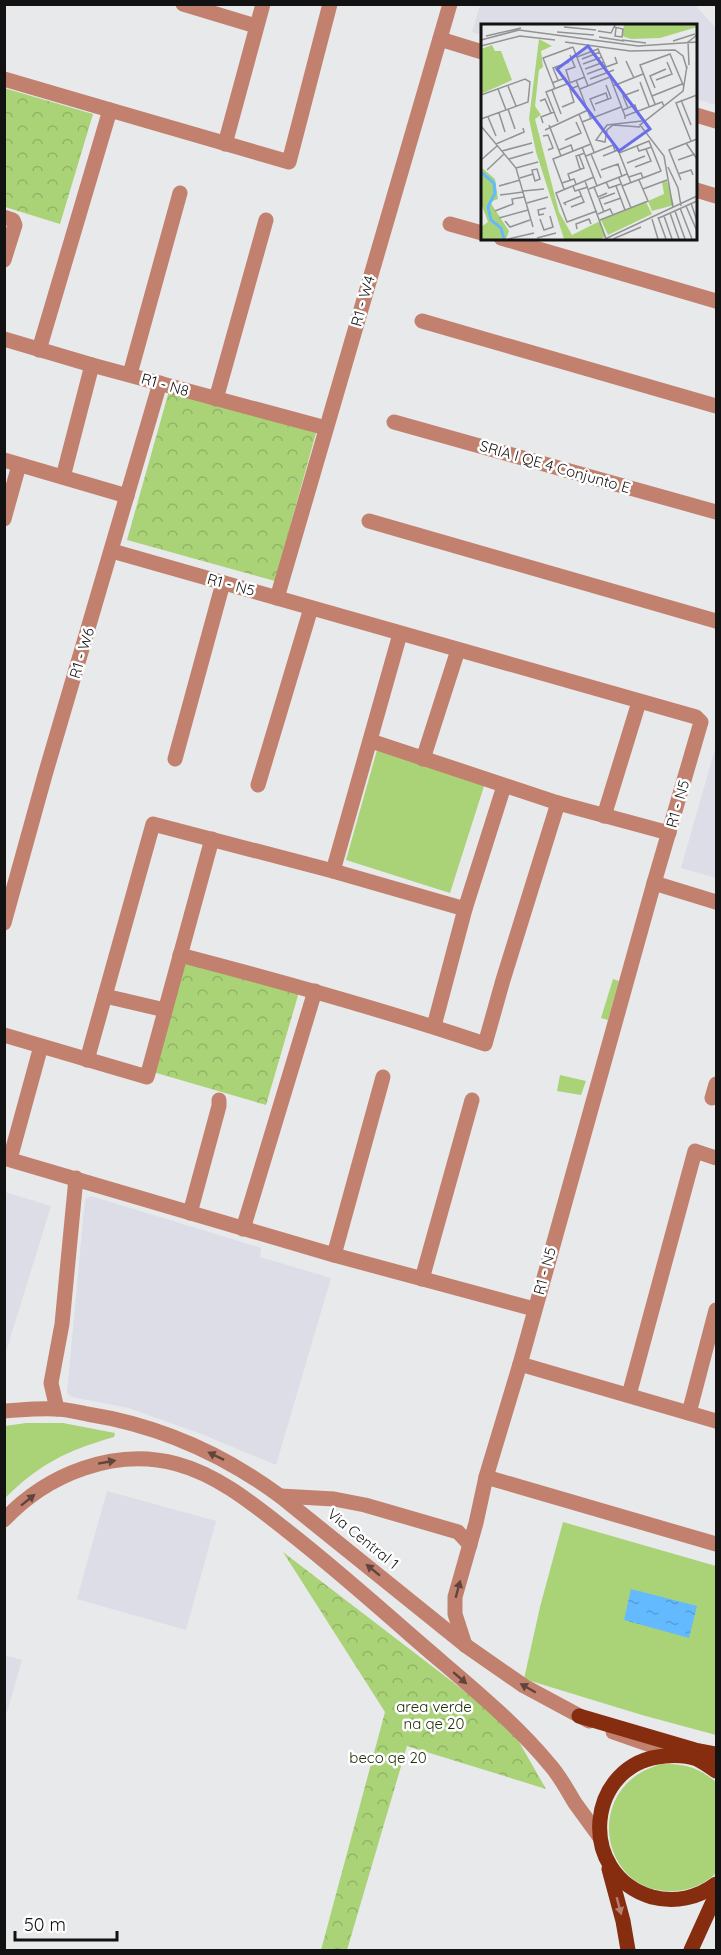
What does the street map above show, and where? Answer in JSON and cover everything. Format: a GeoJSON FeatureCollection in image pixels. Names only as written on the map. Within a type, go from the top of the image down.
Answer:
{"type":"FeatureCollection","features":[{"type":"Feature","properties":{"kind":"main road"},"geometry":{"type":"LineString","coordinates":[[579,1716],[695,1750],[717,1754]]}},
{"type":"Feature","properties":{"kind":"main road"},"geometry":{"type":"LineString","coordinates":[[628,1950],[623,1921],[599,1836],[600,1810],[611,1786],[629,1768],[652,1757],[678,1755],[717,1763]]}},
{"type":"Feature","properties":{"kind":"main road"},"geometry":{"type":"LineString","coordinates":[[698,1760],[717,1771]]}},
{"type":"Feature","properties":{"kind":"main road"},"geometry":{"type":"LineString","coordinates":[[608,1863],[622,1881],[641,1893],[663,1900],[685,1899],[707,1891],[717,1884]]}},
{"type":"Feature","properties":{"kind":"main road"},"geometry":{"type":"LineString","coordinates":[[691,1950],[717,1895]]}},
{"type":"Feature","properties":{"kind":"street"},"geometry":{"type":"LineString","coordinates":[[183,4],[256,27]]}},
{"type":"Feature","properties":{"kind":"street"},"geometry":{"type":"LineString","coordinates":[[225,144],[263,4]]}},
{"type":"Feature","properties":{"kind":"street"},"geometry":{"type":"LineString","coordinates":[[4,79],[289,162],[330,4]]}},
{"type":"Feature","properties":{"kind":"street","name":"R1 - W4"},"geometry":{"type":"LineString","coordinates":[[277,598],[450,4]]}},
{"type":"Feature","properties":{"kind":"street"},"geometry":{"type":"LineString","coordinates":[[440,39],[481,51]]}},
{"type":"Feature","properties":{"kind":"street"},"geometry":{"type":"LineString","coordinates":[[39,350],[110,110]]}},
{"type":"Feature","properties":{"kind":"street"},"geometry":{"type":"LineString","coordinates":[[697,115],[717,121]]}},
{"type":"Feature","properties":{"kind":"street"},"geometry":{"type":"LineString","coordinates":[[697,190],[717,196]]}},
{"type":"Feature","properties":{"kind":"street"},"geometry":{"type":"LineString","coordinates":[[130,374],[180,193]]}},
{"type":"Feature","properties":{"kind":"street"},"geometry":{"type":"LineString","coordinates":[[4,217],[13,220],[15,225],[4,260]]}},
{"type":"Feature","properties":{"kind":"street"},"geometry":{"type":"LineString","coordinates":[[216,399],[266,220]]}},
{"type":"Feature","properties":{"kind":"street"},"geometry":{"type":"LineString","coordinates":[[450,224],[481,232]]}},
{"type":"Feature","properties":{"kind":"street"},"geometry":{"type":"LineString","coordinates":[[508,240],[717,301]]}},
{"type":"Feature","properties":{"kind":"street"},"geometry":{"type":"LineString","coordinates":[[423,321],[717,406]]}},
{"type":"Feature","properties":{"kind":"street","name":"R1 - N8"},"geometry":{"type":"LineString","coordinates":[[4,339],[326,428]]}},
{"type":"Feature","properties":{"kind":"street"},"geometry":{"type":"LineString","coordinates":[[63,477],[92,365]]}},
{"type":"Feature","properties":{"kind":"street","name":"R1 - W6"},"geometry":{"type":"LineString","coordinates":[[4,923],[160,383]]}},
{"type":"Feature","properties":{"kind":"street","name":"SRIA I QE 4 Conjunto E"},"geometry":{"type":"LineString","coordinates":[[394,422],[717,512]]}},
{"type":"Feature","properties":{"kind":"street"},"geometry":{"type":"LineString","coordinates":[[4,519],[12,462],[127,496]]}},
{"type":"Feature","properties":{"kind":"street"},"geometry":{"type":"LineString","coordinates":[[369,521],[717,621]]}},
{"type":"Feature","properties":{"kind":"street","name":"R1 - N5"},"geometry":{"type":"LineString","coordinates":[[112,551],[696,717],[701,722],[486,1477],[455,1598],[465,1645]]}},
{"type":"Feature","properties":{"kind":"street"},"geometry":{"type":"LineString","coordinates":[[175,759],[223,583]]}},
{"type":"Feature","properties":{"kind":"street"},"geometry":{"type":"LineString","coordinates":[[258,785],[311,608]]}},
{"type":"Feature","properties":{"kind":"street"},"geometry":{"type":"LineString","coordinates":[[333,870],[400,634]]}},
{"type":"Feature","properties":{"kind":"street"},"geometry":{"type":"LineString","coordinates":[[423,759],[458,650]]}},
{"type":"Feature","properties":{"kind":"street"},"geometry":{"type":"LineString","coordinates":[[604,816],[639,702]]}},
{"type":"Feature","properties":{"kind":"street"},"geometry":{"type":"LineString","coordinates":[[371,741],[558,803],[669,833]]}},
{"type":"Feature","properties":{"kind":"street"},"geometry":{"type":"LineString","coordinates":[[434,1026],[465,909],[504,786]]}},
{"type":"Feature","properties":{"kind":"street"},"geometry":{"type":"LineString","coordinates":[[180,955],[315,991],[434,1026],[485,1044],[558,803]]}},
{"type":"Feature","properties":{"kind":"street"},"geometry":{"type":"LineString","coordinates":[[87,1060],[153,824],[333,870],[465,909]]}},
{"type":"Feature","properties":{"kind":"street"},"geometry":{"type":"LineString","coordinates":[[4,1035],[147,1077],[212,839]]}},
{"type":"Feature","properties":{"kind":"street"},"geometry":{"type":"LineString","coordinates":[[654,883],[717,902]]}},
{"type":"Feature","properties":{"kind":"street"},"geometry":{"type":"LineString","coordinates":[[243,1229],[315,991]]}},
{"type":"Feature","properties":{"kind":"street"},"geometry":{"type":"LineString","coordinates":[[105,996],[165,1010]]}},
{"type":"Feature","properties":{"kind":"street"},"geometry":{"type":"LineString","coordinates":[[41,1046],[7,1159],[334,1255],[534,1309]]}},
{"type":"Feature","properties":{"kind":"street"},"geometry":{"type":"LineString","coordinates":[[334,1255],[383,1077]]}},
{"type":"Feature","properties":{"kind":"street"},"geometry":{"type":"LineString","coordinates":[[190,1213],[219,1100]]}},
{"type":"Feature","properties":{"kind":"street"},"geometry":{"type":"LineString","coordinates":[[422,1279],[472,1100]]}},
{"type":"Feature","properties":{"kind":"street"},"geometry":{"type":"LineString","coordinates":[[629,1395],[695,1151],[717,1158]]}},
{"type":"Feature","properties":{"kind":"street"},"geometry":{"type":"LineString","coordinates":[[57,1409],[51,1383],[62,1324],[76,1178]]}},
{"type":"Feature","properties":{"kind":"street"},"geometry":{"type":"LineString","coordinates":[[689,1413],[717,1310]]}},
{"type":"Feature","properties":{"kind":"street"},"geometry":{"type":"LineString","coordinates":[[520,1364],[717,1421]]}},
{"type":"Feature","properties":{"kind":"street"},"geometry":{"type":"LineString","coordinates":[[32,1410],[51,1383]]}},
{"type":"Feature","properties":{"kind":"street","name":"Via Central 1"},"geometry":{"type":"LineString","coordinates":[[4,1411],[57,1409],[116,1419],[175,1438],[220,1457],[280,1496],[465,1645],[524,1686],[620,1735],[678,1755]]}},
{"type":"Feature","properties":{"kind":"street"},"geometry":{"type":"LineString","coordinates":[[4,1520],[52,1481],[102,1463],[131,1459],[155,1460],[177,1464],[203,1473],[247,1499],[339,1572],[517,1728],[552,1767],[599,1836]]}},
{"type":"Feature","properties":{"kind":"street"},"geometry":{"type":"LineString","coordinates":[[486,1477],[717,1544]]}},
{"type":"Feature","properties":{"kind":"street"},"geometry":{"type":"LineString","coordinates":[[280,1496],[334,1499],[365,1505],[458,1532],[470,1545]]}},
{"type":"Feature","properties":{"kind":"street"},"geometry":{"type":"LineString","coordinates":[[458,1532],[476,1522]]}},
{"type":"Feature","properties":{"kind":"shaded area"},"geometry":{"type":"Polygon","coordinates":[[[480,5],[695,5],[716,28],[716,105],[697,99],[697,24],[481,24],[481,35],[472,32],[480,5]]]}},
{"type":"Feature","properties":{"kind":"shaded area"},"geometry":{"type":"Polygon","coordinates":[[[716,746],[716,878],[681,868],[716,746]]]}},
{"type":"Feature","properties":{"kind":"shaded area"},"geometry":{"type":"Polygon","coordinates":[[[4,1192],[51,1206],[5,1355],[4,1192]]]}},
{"type":"Feature","properties":{"kind":"shaded area"},"geometry":{"type":"Polygon","coordinates":[[[91,1196],[261,1248],[260,1257],[331,1278],[276,1465],[204,1435],[129,1408],[72,1397],[67,1393],[85,1199],[91,1196]]]}},
{"type":"Feature","properties":{"kind":"shaded area"},"geometry":{"type":"Polygon","coordinates":[[[107,1491],[216,1521],[186,1630],[77,1599],[107,1491]]]}},
{"type":"Feature","properties":{"kind":"shaded area"},"geometry":{"type":"Polygon","coordinates":[[[4,1655],[22,1660],[7,1712],[4,1711],[4,1655]]]}},
{"type":"Feature","properties":{"kind":"green space"},"geometry":{"type":"Polygon","coordinates":[[[4,88],[93,114],[60,224],[5,207],[4,88]]]}},
{"type":"Feature","properties":{"kind":"green space"},"geometry":{"type":"Polygon","coordinates":[[[169,391],[316,433],[275,581],[127,540],[169,391]]]}},
{"type":"Feature","properties":{"kind":"green space"},"geometry":{"type":"Polygon","coordinates":[[[377,750],[485,783],[450,893],[346,860],[377,750]]]}},
{"type":"Feature","properties":{"kind":"green space"},"geometry":{"type":"Polygon","coordinates":[[[186,959],[299,992],[266,1105],[153,1072],[186,959]]]}},
{"type":"Feature","properties":{"kind":"green space"},"geometry":{"type":"Polygon","coordinates":[[[613,979],[619,981],[608,1020],[601,1018],[613,979]]]}},
{"type":"Feature","properties":{"kind":"green space"},"geometry":{"type":"Polygon","coordinates":[[[560,1075],[586,1081],[581,1095],[557,1091],[560,1075]]]}},
{"type":"Feature","properties":{"kind":"green space"},"geometry":{"type":"Polygon","coordinates":[[[26,1423],[63,1423],[115,1433],[114,1437],[68,1453],[43,1467],[5,1498],[5,1426],[26,1423]]]}},
{"type":"Feature","properties":{"kind":"green space"},"geometry":{"type":"Polygon","coordinates":[[[563,1522],[716,1566],[716,1735],[524,1679],[540,1607],[563,1522]]]}},
{"type":"Feature","properties":{"kind":"green space","name":"area verde na qe 20"},"geometry":{"type":"Polygon","coordinates":[[[283,1552],[510,1726],[546,1789],[407,1746],[347,1950],[321,1950],[385,1712],[283,1552]]]}},
{"type":"Feature","properties":{"kind":"green space"},"geometry":{"type":"Polygon","coordinates":[[[662,1764],[691,1767],[716,1782],[716,1873],[692,1888],[675,1891],[650,1888],[630,1876],[616,1859],[610,1837],[610,1815],[619,1793],[636,1776],[662,1764]]]}},
{"type":"Feature","properties":{"kind":"water"},"geometry":{"type":"Polygon","coordinates":[[[631,1589],[697,1606],[689,1638],[624,1620],[631,1589]]]}},
{"type":"Feature","properties":{"kind":"park label","name":"beco qe 20"},"geometry":{"type":"Point","coordinates":[388,1758]}}]}
